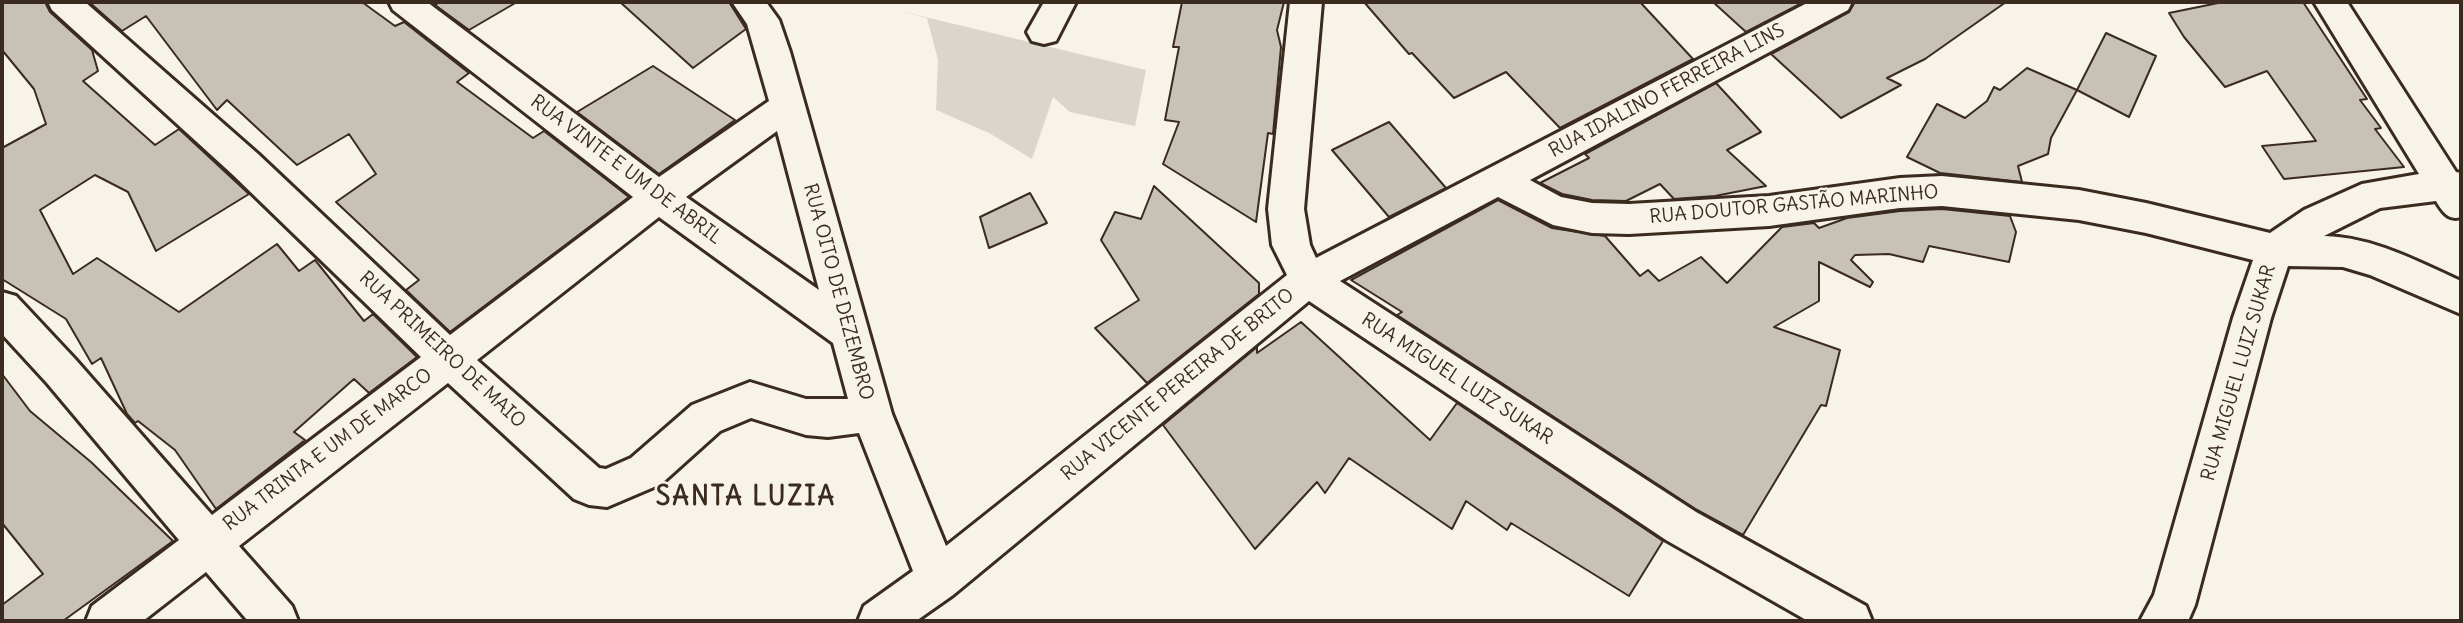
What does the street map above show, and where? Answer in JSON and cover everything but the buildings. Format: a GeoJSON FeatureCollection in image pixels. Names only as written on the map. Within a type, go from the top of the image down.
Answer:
{"type":"FeatureCollection","features":[{"type":"Feature","properties":{"kind":"street","name":"RUA PRIMEIRO DE MAIO"},"geometry":{"type":"LineString","coordinates":[[64,2],[245,164],[449,359],[589,486],[607,488],[646,471],[706,418],[750,400],[806,417],[828,419],[872,414]]}},
{"type":"Feature","properties":{"kind":"street","name":"RUA VINTE E UM DE ABRIL"},"geometry":{"type":"LineString","coordinates":[[405,2],[659,197],[849,333]]}},
{"type":"Feature","properties":{"kind":"street","name":"RUA OITO DE DEZEMBRO"},"geometry":{"type":"LineString","coordinates":[[748,2],[762,20],[872,414],[938,580]]}},
{"type":"Feature","properties":{"kind":"street"},"geometry":{"type":"LineString","coordinates":[[1044,32],[1060,2]]}},
{"type":"Feature","properties":{"kind":"street"},"geometry":{"type":"LineString","coordinates":[[1306,2],[1286,209],[1291,245],[1308,280]]}},
{"type":"Feature","properties":{"kind":"street","name":"RUA IDALINO FERREIRA LINS"},"geometry":{"type":"LineString","coordinates":[[1498,180],[1836,2]]}},
{"type":"Feature","properties":{"kind":"street"},"geometry":{"type":"LineString","coordinates":[[2330,2],[2455,194]]}},
{"type":"Feature","properties":{"kind":"street","name":"RUA TRINTA E UM DE MARCO"},"geometry":{"type":"LineString","coordinates":[[108,621],[659,197],[787,106]]}},
{"type":"Feature","properties":{"kind":"street","name":"RUA VICENTE PEREIRA DE BRITO"},"geometry":{"type":"LineString","coordinates":[[880,621],[938,580],[1242,330],[1308,280],[1498,180]]}},
{"type":"Feature","properties":{"kind":"street","name":"RUA DOUTOR GASTÃO MARINHO"},"geometry":{"type":"LineString","coordinates":[[1498,180],[1553,210],[1605,218],[1769,211],[1900,193],[1942,191],[2080,205],[2133,215],[2275,250],[2343,252],[2378,261],[2461,298]]}},
{"type":"Feature","properties":{"kind":"street","name":"RUA MIGUEL LUIZ SUKAR"},"geometry":{"type":"LineString","coordinates":[[2162,621],[2173,605],[2252,318],[2275,250],[2317,221],[2375,194],[2455,194]]}},
{"type":"Feature","properties":{"kind":"street","name":"RUA MIGUEL LUIZ SUKAR"},"geometry":{"type":"LineString","coordinates":[[1308,280],[1681,526],[1850,621]]}},
{"type":"Feature","properties":{"kind":"street"},"geometry":{"type":"LineString","coordinates":[[2,307],[61,370],[276,621]]}},
{"type":"Feature","properties":{"kind":"shaded area"},"geometry":{"type":"Polygon","coordinates":[[[892,9],[1146,70],[1135,126],[1070,112],[1053,97],[1032,159],[989,133],[936,110],[938,60],[927,18],[892,9]]]}},
{"type":"Feature","properties":{"kind":"district","name":"SANTA LUZIA"},"geometry":{"type":"Point","coordinates":[746,498]}}]}
